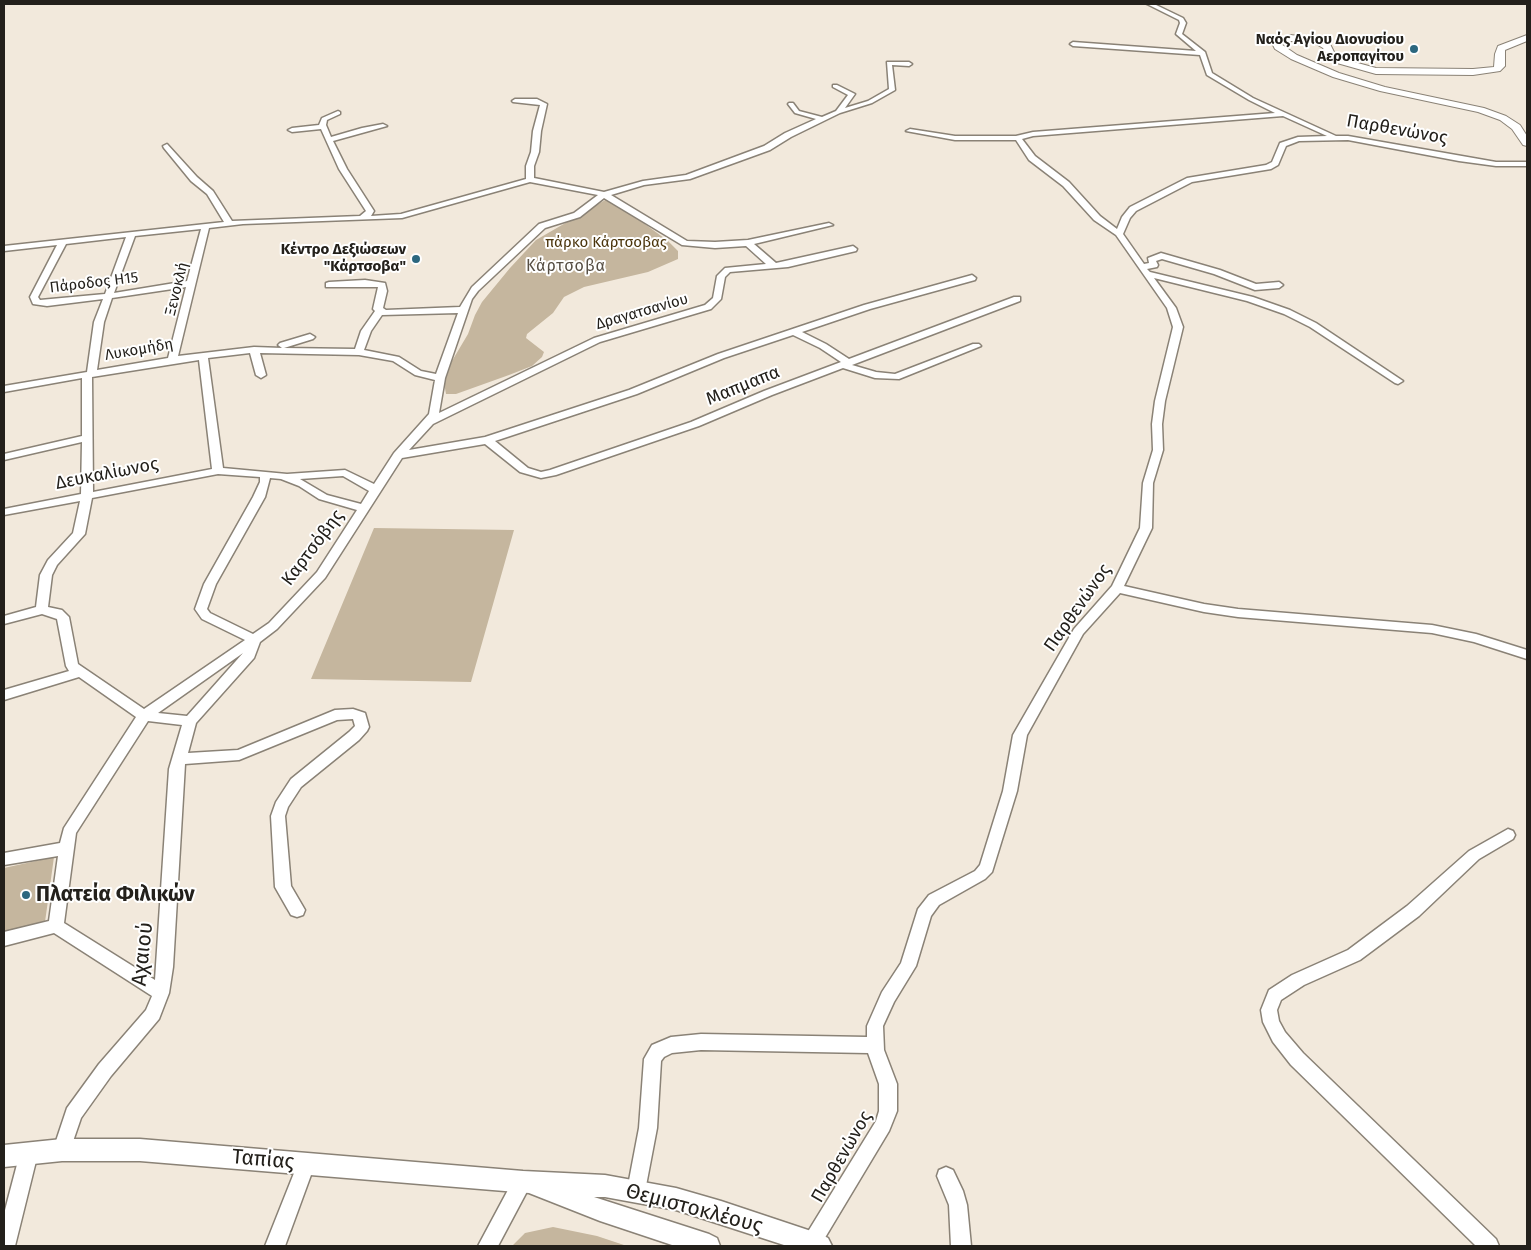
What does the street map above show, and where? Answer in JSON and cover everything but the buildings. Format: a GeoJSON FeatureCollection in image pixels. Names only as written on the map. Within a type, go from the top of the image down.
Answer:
{"type":"FeatureCollection","features":[{"type":"Feature","properties":{"kind":"main road"},"geometry":{"type":"LineString","coordinates":[[1527,38],[1501,48],[1499,54],[1500,66],[1497,69],[1473,72],[1376,71],[1340,61],[1331,54],[1327,46],[1315,40],[1290,38],[1280,40],[1276,44],[1294,56],[1346,78],[1398,93],[1489,113],[1516,127],[1527,143]]}},
{"type":"Feature","properties":{"kind":"street"},"geometry":{"type":"LineString","coordinates":[[1150,4],[1181,19],[1183,23],[1179,34],[1203,53],[1209,74],[1250,99],[1335,137]]}},
{"type":"Feature","properties":{"kind":"street"},"geometry":{"type":"LineString","coordinates":[[1073,44],[1203,53]]}},
{"type":"Feature","properties":{"kind":"street"},"geometry":{"type":"LineString","coordinates":[[604,194],[643,183],[688,177],[706,172],[767,148],[822,119],[838,112],[864,105],[890,91],[889,64],[909,64]]}},
{"type":"Feature","properties":{"kind":"street"},"geometry":{"type":"LineString","coordinates":[[835,86],[852,94],[838,112]]}},
{"type":"Feature","properties":{"kind":"street"},"geometry":{"type":"LineString","coordinates":[[515,100],[537,101],[544,104],[537,131],[535,152],[530,166],[530,180]]}},
{"type":"Feature","properties":{"kind":"street"},"geometry":{"type":"LineString","coordinates":[[791,104],[796,112],[822,119]]}},
{"type":"Feature","properties":{"kind":"street"},"geometry":{"type":"LineString","coordinates":[[338,113],[324,120],[323,127],[343,169],[370,211],[361,219]]}},
{"type":"Feature","properties":{"kind":"street"},"geometry":{"type":"LineString","coordinates":[[910,130],[955,138],[1018,138],[1033,134],[1285,114]]}},
{"type":"Feature","properties":{"kind":"street"},"geometry":{"type":"LineString","coordinates":[[330,140],[383,126]]}},
{"type":"Feature","properties":{"kind":"street"},"geometry":{"type":"LineString","coordinates":[[292,130],[323,127]]}},
{"type":"Feature","properties":{"kind":"street","name":"Παρθενώνος"},"geometry":{"type":"LineString","coordinates":[[816,1245],[883,1125],[888,1111],[888,1084],[874,1044],[875,1026],[879,1014],[908,966],[929,906],[940,896],[980,875],[987,868],[1010,791],[1020,735],[1078,632],[1117,588],[1146,528],[1148,483],[1157,455],[1157,424],[1178,332],[1173,312],[1119,234],[1126,217],[1133,209],[1182,183],[1195,179],[1268,167],[1275,163],[1281,148],[1286,143],[1304,139],[1335,137],[1362,139],[1459,159],[1496,164],[1527,164]]}},
{"type":"Feature","properties":{"kind":"street"},"geometry":{"type":"LineString","coordinates":[[1018,138],[1032,158],[1066,184],[1097,218],[1119,234]]}},
{"type":"Feature","properties":{"kind":"street"},"geometry":{"type":"LineString","coordinates":[[167,146],[194,180],[210,193],[229,223]]}},
{"type":"Feature","properties":{"kind":"street"},"geometry":{"type":"LineString","coordinates":[[4,248],[132,232],[229,223],[402,216],[530,180],[604,194],[679,241],[715,245],[748,243],[829,225]]}},
{"type":"Feature","properties":{"kind":"street","name":"Καρτσόβης"},"geometry":{"type":"LineString","coordinates":[[56,926],[69,832],[144,716],[278,621],[320,575],[398,456],[434,414],[440,378],[468,299],[480,282],[537,230],[554,221],[577,215],[604,194]]}},
{"type":"Feature","properties":{"kind":"street","name":"Ξενοκλή"},"geometry":{"type":"LineString","coordinates":[[172,360],[193,283],[206,225]]}},
{"type":"Feature","properties":{"kind":"street"},"geometry":{"type":"LineString","coordinates":[[42,610],[46,575],[52,563],[78,534],[87,495],[90,375],[99,322],[132,232]]}},
{"type":"Feature","properties":{"kind":"street","name":"Πάροδος Η15"},"geometry":{"type":"LineString","coordinates":[[63,241],[34,300],[47,303],[110,296],[193,283]]}},
{"type":"Feature","properties":{"kind":"street"},"geometry":{"type":"LineString","coordinates":[[748,243],[775,266]]}},
{"type":"Feature","properties":{"kind":"street","name":"Δραγατσανίου"},"geometry":{"type":"LineString","coordinates":[[429,422],[597,340],[708,308],[717,300],[721,276],[728,270],[775,266],[809,260],[853,248]]}},
{"type":"Feature","properties":{"kind":"street"},"geometry":{"type":"LineString","coordinates":[[1144,271],[1154,265],[1151,260],[1155,257],[1165,257],[1218,272],[1255,287],[1280,285]]}},
{"type":"Feature","properties":{"kind":"street"},"geometry":{"type":"LineString","coordinates":[[1144,271],[1250,299],[1287,312],[1313,325],[1398,381]]}},
{"type":"Feature","properties":{"kind":"street"},"geometry":{"type":"LineString","coordinates":[[398,456],[487,440],[633,392],[722,356],[867,307],[972,278]]}},
{"type":"Feature","properties":{"kind":"street"},"geometry":{"type":"LineString","coordinates":[[329,286],[365,283],[382,285],[383,291],[378,309],[380,312],[366,332],[359,352]]}},
{"type":"Feature","properties":{"kind":"street","name":"Μαπμαπα"},"geometry":{"type":"LineString","coordinates":[[487,440],[517,466],[534,474],[546,475],[695,424],[768,393],[1017,299]]}},
{"type":"Feature","properties":{"kind":"street"},"geometry":{"type":"LineString","coordinates":[[380,312],[394,314],[465,310]]}},
{"type":"Feature","properties":{"kind":"street"},"geometry":{"type":"LineString","coordinates":[[254,350],[293,343],[311,332],[311,346],[315,349]]}},
{"type":"Feature","properties":{"kind":"street"},"geometry":{"type":"LineString","coordinates":[[795,332],[823,346],[846,364],[875,375],[896,377],[976,346]]}},
{"type":"Feature","properties":{"kind":"street"},"geometry":{"type":"LineString","coordinates":[[254,350],[315,349],[359,352],[396,359],[418,373],[440,378]]}},
{"type":"Feature","properties":{"kind":"street"},"geometry":{"type":"LineString","coordinates":[[254,350],[260,375]]}},
{"type":"Feature","properties":{"kind":"street","name":"Λυκομήδη"},"geometry":{"type":"LineString","coordinates":[[4,389],[172,360],[254,350]]}},
{"type":"Feature","properties":{"kind":"street"},"geometry":{"type":"LineString","coordinates":[[203,356],[218,471]]}},
{"type":"Feature","properties":{"kind":"street"},"geometry":{"type":"LineString","coordinates":[[4,457],[87,438]]}},
{"type":"Feature","properties":{"kind":"street","name":"Δευκαλίωνος"},"geometry":{"type":"LineString","coordinates":[[4,512],[218,471],[283,476]]}},
{"type":"Feature","properties":{"kind":"street"},"geometry":{"type":"LineString","coordinates":[[283,476],[345,473],[376,490]]}},
{"type":"Feature","properties":{"kind":"street"},"geometry":{"type":"LineString","coordinates":[[4,620],[42,610],[55,612],[63,617],[72,666],[144,716],[190,721],[249,655],[254,639],[206,616],[201,609],[210,584],[259,497],[265,482],[264,475]]}},
{"type":"Feature","properties":{"kind":"street"},"geometry":{"type":"LineString","coordinates":[[283,476],[303,484],[323,496],[365,509]]}},
{"type":"Feature","properties":{"kind":"street"},"geometry":{"type":"LineString","coordinates":[[1117,588],[1204,608],[1238,613],[1432,629],[1476,638],[1527,654]]}},
{"type":"Feature","properties":{"kind":"street"},"geometry":{"type":"LineString","coordinates":[[4,695],[80,672]]}},
{"type":"Feature","properties":{"kind":"street"},"geometry":{"type":"LineString","coordinates":[[179,759],[239,755],[335,715],[354,714],[360,716],[362,727],[354,736],[296,783],[281,806],[278,816],[283,887],[297,910]]}},
{"type":"Feature","properties":{"kind":"street","name":"Αχαιού"},"geometry":{"type":"LineString","coordinates":[[62,1150],[73,1114],[105,1070],[153,1014],[161,993],[165,967],[179,759],[190,721]]}},
{"type":"Feature","properties":{"kind":"street"},"geometry":{"type":"LineString","coordinates":[[1489,1246],[1297,1059],[1278,1038],[1271,1022],[1269,1010],[1275,995],[1298,980],[1354,955],[1413,911],[1474,855],[1508,835]]}},
{"type":"Feature","properties":{"kind":"street"},"geometry":{"type":"LineString","coordinates":[[4,859],[67,848]]}},
{"type":"Feature","properties":{"kind":"street"},"geometry":{"type":"LineString","coordinates":[[4,939],[56,926],[161,993]]}},
{"type":"Feature","properties":{"kind":"street"},"geometry":{"type":"LineString","coordinates":[[636,1191],[652,1097],[653,1059],[658,1051],[671,1045],[701,1042],[838,1046],[874,1044]]}},
{"type":"Feature","properties":{"kind":"street","name":"Ταπίας"},"geometry":{"type":"LineString","coordinates":[[4,1156],[62,1150],[98,1149],[180,1152],[523,1182]]}},
{"type":"Feature","properties":{"kind":"street"},"geometry":{"type":"LineString","coordinates":[[5,1246],[29,1153]]}},
{"type":"Feature","properties":{"kind":"street"},"geometry":{"type":"LineString","coordinates":[[275,1246],[306,1164]]}},
{"type":"Feature","properties":{"kind":"street"},"geometry":{"type":"LineString","coordinates":[[946,1176],[958,1205],[962,1246]]}},
{"type":"Feature","properties":{"kind":"street"},"geometry":{"type":"LineString","coordinates":[[488,1246],[523,1182]]}},
{"type":"Feature","properties":{"kind":"street","name":"Θεμιστοκλέους"},"geometry":{"type":"LineString","coordinates":[[523,1182],[605,1186],[636,1191],[721,1212],[816,1245]]}},
{"type":"Feature","properties":{"kind":"street","name":"Θεμιστοκλέους"},"geometry":{"type":"LineString","coordinates":[[523,1182],[600,1210],[710,1246]]}},
{"type":"Feature","properties":{"kind":"green space","name":"πάρκο Κάρτσοβας"},"geometry":{"type":"Polygon","coordinates":[[[607,199],[615,202],[668,241],[678,251],[678,259],[648,272],[584,287],[564,297],[553,313],[527,334],[526,338],[544,352],[542,357],[532,366],[456,394],[446,394],[444,383],[452,361],[468,334],[475,315],[482,302],[510,268],[536,240],[607,199]]]}},
{"type":"Feature","properties":{"kind":"green space"},"geometry":{"type":"Polygon","coordinates":[[[374,528],[514,530],[471,682],[311,679],[374,528]]]}},
{"type":"Feature","properties":{"kind":"green space","name":"Πλατεία Φιλικών"},"geometry":{"type":"Polygon","coordinates":[[[54,857],[45,922],[4,931],[4,868],[54,857]]]}},
{"type":"Feature","properties":{"kind":"green space"},"geometry":{"type":"Polygon","coordinates":[[[553,1227],[597,1236],[627,1246],[512,1246],[525,1233],[553,1227]]]}},
{"type":"Feature","properties":{"kind":"place","name":"Ναός Αγίου Διονυσίου Αεροπαγίτου"},"geometry":{"type":"Point","coordinates":[1414,49]}},
{"type":"Feature","properties":{"kind":"place","name":"Κέντρο Δεξιώσεων \"Κάρτσοβα\""},"geometry":{"type":"Point","coordinates":[416,259]}},
{"type":"Feature","properties":{"kind":"place","name":"Πλατεία Φιλικών"},"geometry":{"type":"Point","coordinates":[26,895]}},
{"type":"Feature","properties":{"kind":"district","name":"Κάρτσοβα"},"geometry":{"type":"Point","coordinates":[566,267]}}]}
